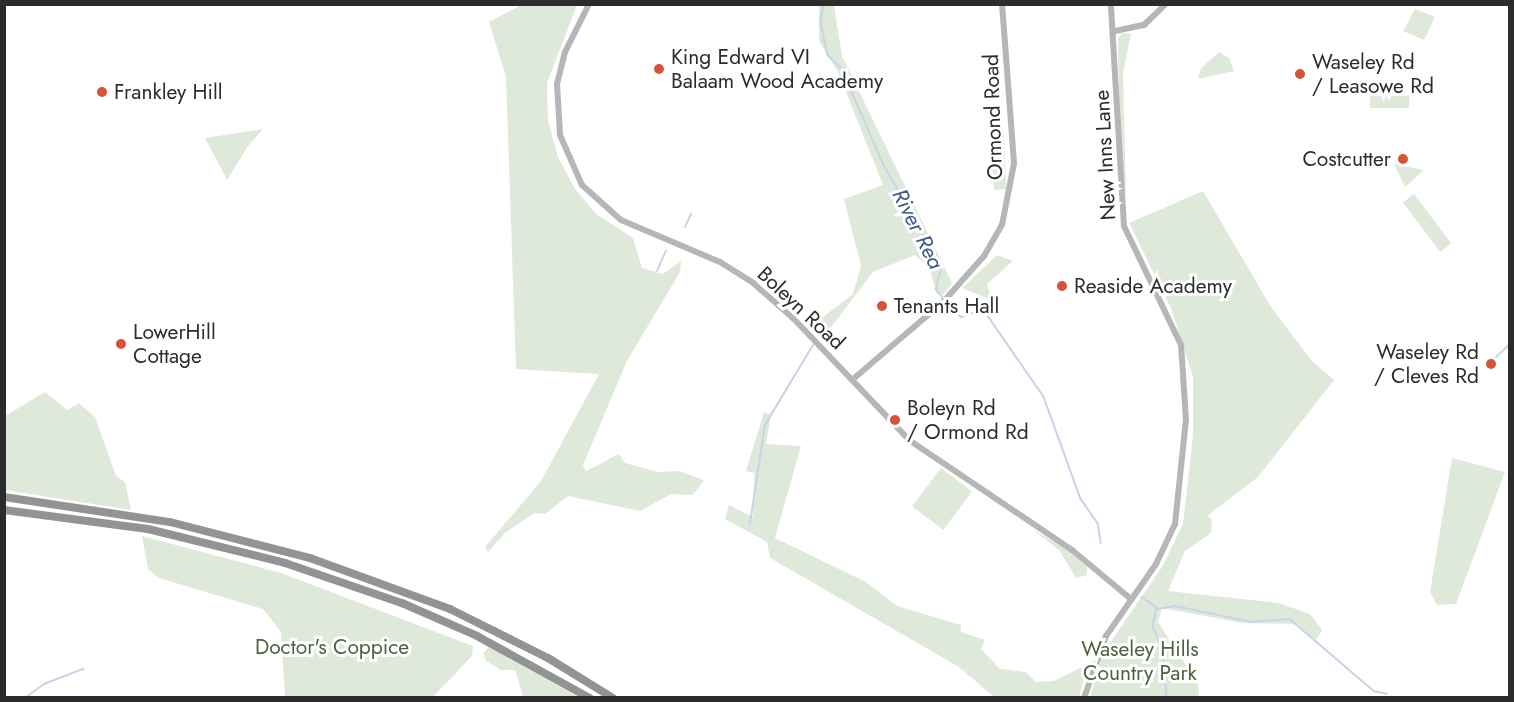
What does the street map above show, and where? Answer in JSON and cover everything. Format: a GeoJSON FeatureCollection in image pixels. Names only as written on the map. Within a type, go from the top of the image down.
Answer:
{"type":"FeatureCollection","features":[{"type":"Feature","properties":{"kind":"highway"},"geometry":{"type":"LineString","coordinates":[[4,497],[170,522],[310,558],[450,609],[548,658],[613,698]]}},
{"type":"Feature","properties":{"kind":"highway"},"geometry":{"type":"LineString","coordinates":[[4,510],[148,529],[285,563],[402,603],[477,636],[590,698]]}},
{"type":"Feature","properties":{"kind":"street","name":"Boleyn Road"},"geometry":{"type":"LineString","coordinates":[[589,4],[565,52],[557,84],[560,135],[582,185],[621,220],[710,258],[753,283],[924,452],[1074,552],[1131,599]]}},
{"type":"Feature","properties":{"kind":"street","name":"Ormond Road"},"geometry":{"type":"LineString","coordinates":[[852,380],[943,302],[984,256],[1002,225],[1014,163],[1002,4]]}},
{"type":"Feature","properties":{"kind":"street","name":"New Inns Lane"},"geometry":{"type":"LineString","coordinates":[[1084,698],[1106,636],[1156,564],[1175,524],[1186,386],[1173,324],[1124,226],[1115,31],[1111,4]]}},
{"type":"Feature","properties":{"kind":"street"},"geometry":{"type":"LineString","coordinates":[[1115,31],[1144,25],[1166,4]]}},
{"type":"Feature","properties":{"kind":"green space"},"geometry":{"type":"Polygon","coordinates":[[[523,4],[577,5],[547,83],[548,121],[558,157],[575,189],[596,214],[633,238],[642,268],[663,274],[681,261],[680,272],[627,361],[583,465],[586,471],[619,454],[625,463],[658,472],[679,471],[704,480],[693,495],[671,494],[640,511],[568,496],[545,514],[534,513],[506,532],[488,552],[485,547],[541,481],[599,374],[516,369],[506,77],[489,22],[523,4]]]}},
{"type":"Feature","properties":{"kind":"green space"},"geometry":{"type":"Polygon","coordinates":[[[819,5],[834,5],[842,56],[952,283],[944,294],[937,294],[929,267],[915,255],[873,272],[822,339],[816,332],[823,317],[853,294],[861,266],[844,199],[883,185],[838,72],[819,41],[819,5]]]}},
{"type":"Feature","properties":{"kind":"green space"},"geometry":{"type":"Polygon","coordinates":[[[1415,9],[1435,17],[1424,40],[1403,31],[1415,9]]]}},
{"type":"Feature","properties":{"kind":"green space"},"geometry":{"type":"Polygon","coordinates":[[[1122,33],[1131,34],[1123,73],[1126,195],[1120,150],[1118,39],[1122,33]]]}},
{"type":"Feature","properties":{"kind":"green space"},"geometry":{"type":"Polygon","coordinates":[[[1219,52],[1229,58],[1234,71],[1198,79],[1201,68],[1219,52]]]}},
{"type":"Feature","properties":{"kind":"green space"},"geometry":{"type":"Polygon","coordinates":[[[1370,96],[1409,96],[1409,108],[1370,108],[1370,96]]]}},
{"type":"Feature","properties":{"kind":"green space"},"geometry":{"type":"Polygon","coordinates":[[[990,126],[1004,130],[1006,189],[994,190],[990,126]]]}},
{"type":"Feature","properties":{"kind":"green space"},"geometry":{"type":"Polygon","coordinates":[[[263,129],[248,146],[227,180],[205,138],[263,129]]]}},
{"type":"Feature","properties":{"kind":"green space"},"geometry":{"type":"Polygon","coordinates":[[[1394,164],[1423,170],[1423,171],[1405,187],[1394,164]]]}},
{"type":"Feature","properties":{"kind":"green space","name":"Waseley Hills Country Park"},"geometry":{"type":"Polygon","coordinates":[[[1203,191],[1271,307],[1312,361],[1334,380],[1258,477],[1207,516],[1212,519],[1211,533],[1185,551],[1168,591],[1279,603],[1310,614],[1322,630],[1316,640],[1296,624],[1242,623],[1162,608],[1158,622],[1198,683],[1199,697],[1090,698],[1101,656],[1162,567],[1183,524],[1193,436],[1193,377],[1171,308],[1129,223],[1203,191]]]}},
{"type":"Feature","properties":{"kind":"green space"},"geometry":{"type":"Polygon","coordinates":[[[1414,194],[1451,244],[1440,252],[1403,202],[1414,194]]]}},
{"type":"Feature","properties":{"kind":"green space"},"geometry":{"type":"Polygon","coordinates":[[[997,255],[1013,261],[987,284],[992,300],[962,288],[997,255]]]}},
{"type":"Feature","properties":{"kind":"green space"},"geometry":{"type":"Polygon","coordinates":[[[45,392],[67,410],[79,403],[95,417],[116,476],[125,482],[131,510],[5,490],[5,416],[45,392]]]}},
{"type":"Feature","properties":{"kind":"green space"},"geometry":{"type":"Polygon","coordinates":[[[764,412],[771,415],[766,444],[801,446],[775,538],[866,582],[897,606],[961,625],[961,632],[985,640],[981,649],[1000,669],[1026,672],[1036,682],[1054,681],[1088,664],[1079,697],[994,697],[959,667],[770,558],[767,542],[725,519],[729,505],[753,517],[754,473],[746,471],[764,412]]]}},
{"type":"Feature","properties":{"kind":"green space"},"geometry":{"type":"Polygon","coordinates":[[[1452,458],[1505,472],[1456,604],[1437,605],[1430,592],[1452,458]]]}},
{"type":"Feature","properties":{"kind":"green space"},"geometry":{"type":"Polygon","coordinates":[[[941,468],[972,491],[943,530],[912,506],[941,468]]]}},
{"type":"Feature","properties":{"kind":"green space"},"geometry":{"type":"Polygon","coordinates":[[[1032,529],[1066,549],[1087,567],[1087,575],[1076,578],[1059,550],[1032,529]]]}},
{"type":"Feature","properties":{"kind":"green space","name":"Doctor's Coppice"},"geometry":{"type":"Polygon","coordinates":[[[142,536],[281,573],[473,646],[472,656],[433,697],[285,697],[281,632],[263,609],[159,578],[148,569],[142,536]]]}},
{"type":"Feature","properties":{"kind":"green space"},"geometry":{"type":"Polygon","coordinates":[[[489,647],[578,697],[523,697],[515,670],[501,670],[486,661],[483,653],[489,647]]]}},
{"type":"Feature","properties":{"kind":"waterway","name":"River Rea"},"geometry":{"type":"LineString","coordinates":[[824,4],[821,23],[828,55],[842,69],[884,165],[942,267],[936,289],[944,299]]}},
{"type":"Feature","properties":{"kind":"waterway"},"geometry":{"type":"LineString","coordinates":[[685,227],[691,214]]}},
{"type":"Feature","properties":{"kind":"waterway"},"geometry":{"type":"LineString","coordinates":[[657,271],[666,251]]}},
{"type":"Feature","properties":{"kind":"waterway","name":"River Rea"},"geometry":{"type":"LineString","coordinates":[[947,302],[961,317],[980,310],[988,316],[1044,397],[1081,499],[1098,523],[1101,543]]}},
{"type":"Feature","properties":{"kind":"waterway"},"geometry":{"type":"LineString","coordinates":[[1494,359],[1510,344]]}},
{"type":"Feature","properties":{"kind":"waterway"},"geometry":{"type":"LineString","coordinates":[[750,524],[765,425],[813,345]]}},
{"type":"Feature","properties":{"kind":"waterway","name":"River Rea"},"geometry":{"type":"LineString","coordinates":[[1142,597],[1157,608],[1153,627],[1163,648],[1167,698]]}},
{"type":"Feature","properties":{"kind":"waterway"},"geometry":{"type":"LineString","coordinates":[[1158,609],[1175,606],[1252,622],[1290,619],[1374,691],[1387,694]]}},
{"type":"Feature","properties":{"kind":"waterway"},"geometry":{"type":"LineString","coordinates":[[25,698],[44,684],[83,669]]}},
{"type":"Feature","properties":{"kind":"place","name":"King Edward VI Balaam Wood Academy"},"geometry":{"type":"Point","coordinates":[659,69]}},
{"type":"Feature","properties":{"kind":"place","name":"Waseley Rd / Leasowe Rd"},"geometry":{"type":"Point","coordinates":[1300,74]}},
{"type":"Feature","properties":{"kind":"place","name":"Frankley Hill"},"geometry":{"type":"Point","coordinates":[102,92]}},
{"type":"Feature","properties":{"kind":"place","name":"Costcutter"},"geometry":{"type":"Point","coordinates":[1403,159]}},
{"type":"Feature","properties":{"kind":"place","name":"Reaside Academy"},"geometry":{"type":"Point","coordinates":[1062,286]}},
{"type":"Feature","properties":{"kind":"place","name":"Tenants Hall"},"geometry":{"type":"Point","coordinates":[882,306]}},
{"type":"Feature","properties":{"kind":"place","name":"LowerHill Cottage"},"geometry":{"type":"Point","coordinates":[121,344]}},
{"type":"Feature","properties":{"kind":"place","name":"Waseley Rd / Cleves Rd"},"geometry":{"type":"Point","coordinates":[1491,364]}},
{"type":"Feature","properties":{"kind":"place","name":"Boleyn Rd / Ormond Rd"},"geometry":{"type":"Point","coordinates":[895,420]}}]}
